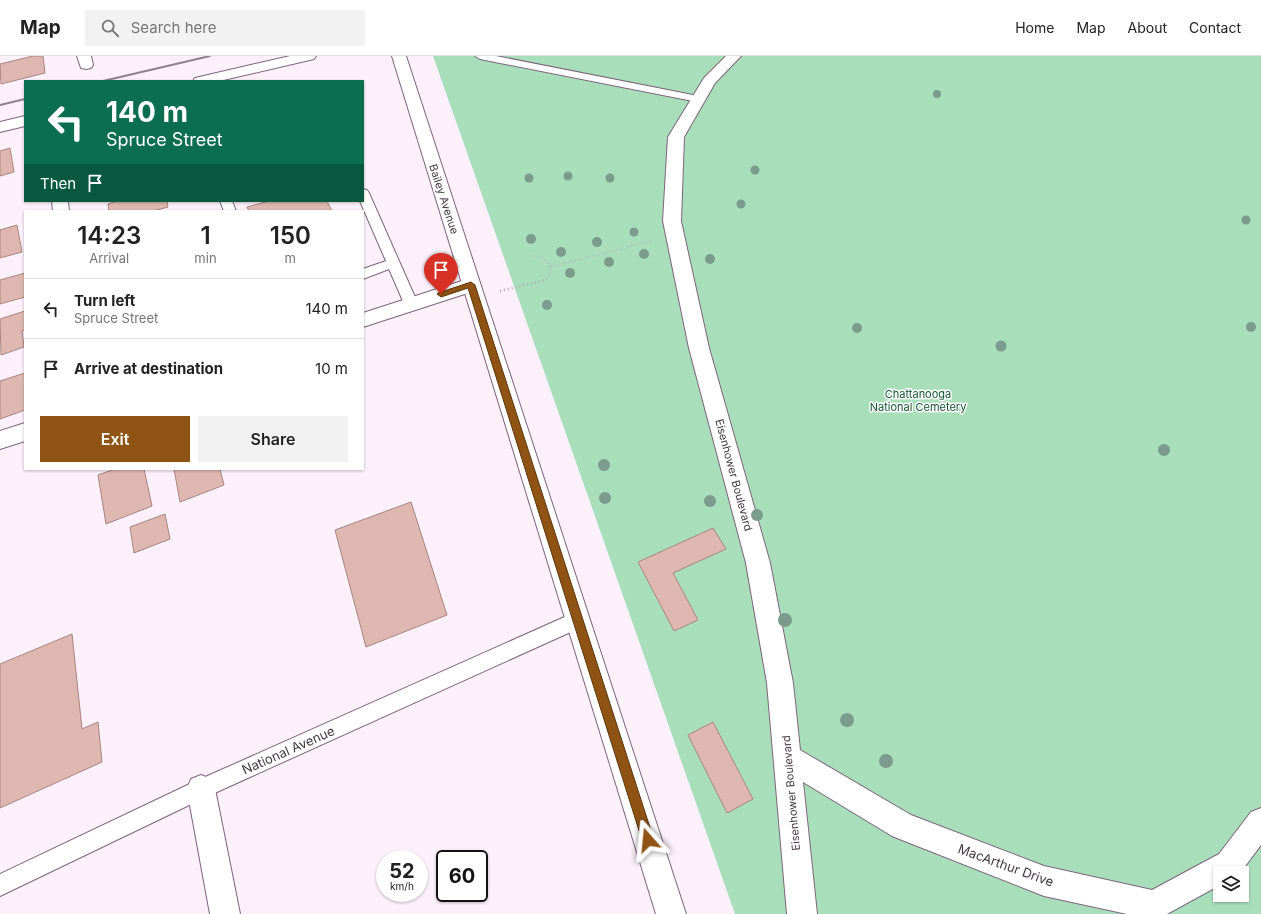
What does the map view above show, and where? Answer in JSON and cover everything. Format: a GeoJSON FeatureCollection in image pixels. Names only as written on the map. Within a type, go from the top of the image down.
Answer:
{"type":"FeatureCollection","features":[{"type":"Feature","properties":{"kind":"street"},"geometry":{"type":"LineString","coordinates":[[204,80],[309,56]]}},
{"type":"Feature","properties":{"kind":"street","name":"Bailey Avenue"},"geometry":{"type":"LineString","coordinates":[[399,56],[671,914]]}},
{"type":"Feature","properties":{"kind":"street","name":"Eisenhower Boulevard"},"geometry":{"type":"LineString","coordinates":[[734,56],[709,81],[676,137],[672,221],[699,348],[758,563],[780,683],[802,914]]}},
{"type":"Feature","properties":{"kind":"street"},"geometry":{"type":"LineString","coordinates":[[0,127],[24,121]]}},
{"type":"Feature","properties":{"kind":"street"},"geometry":{"type":"LineString","coordinates":[[364,320],[411,304],[473,291]]}},
{"type":"Feature","properties":{"kind":"street"},"geometry":{"type":"LineString","coordinates":[[0,440],[24,432]]}},
{"type":"Feature","properties":{"kind":"street","name":"MacArthur Drive"},"geometry":{"type":"LineString","coordinates":[[788,758],[902,826],[1044,881],[1159,910],[1229,864],[1261,822]]}},
{"type":"Feature","properties":{"kind":"street"},"geometry":{"type":"LineString","coordinates":[[201,789],[225,914]]}},
{"type":"Feature","properties":{"kind":"lane"},"geometry":{"type":"LineString","coordinates":[[480,56],[698,99]]}},
{"type":"Feature","properties":{"kind":"lane"},"geometry":{"type":"LineString","coordinates":[[364,195],[411,304]]}},
{"type":"Feature","properties":{"kind":"lane"},"geometry":{"type":"LineString","coordinates":[[364,274],[393,263]]}},
{"type":"Feature","properties":{"kind":"lane","name":"National Avenue"},"geometry":{"type":"LineString","coordinates":[[0,885],[201,789],[578,620]]}},
{"type":"Feature","properties":{"kind":"path"},"geometry":{"type":"LineString","coordinates":[[551,267],[675,236]]}},
{"type":"Feature","properties":{"kind":"path"},"geometry":{"type":"LineString","coordinates":[[473,291],[546,280],[551,274],[551,267],[546,260],[540,256],[533,256]]}},
{"type":"Feature","properties":{"kind":"green space","name":"Chattanooga National Cemetery"},"geometry":{"type":"Polygon","coordinates":[[[433,56],[1261,56],[1261,914],[735,914],[433,56]]]}},
{"type":"Feature","properties":{"kind":"building"},"geometry":{"type":"Polygon","coordinates":[[[33,56],[43,56],[45,73],[1,84],[0,64],[33,56]]]}},
{"type":"Feature","properties":{"kind":"building"},"geometry":{"type":"Polygon","coordinates":[[[10,148],[14,172],[0,176],[0,151],[10,148]]]}},
{"type":"Feature","properties":{"kind":"building"},"geometry":{"type":"Polygon","coordinates":[[[114,202],[167,202],[168,207],[157,210],[109,210],[108,204],[114,202]]]}},
{"type":"Feature","properties":{"kind":"building"},"geometry":{"type":"Polygon","coordinates":[[[265,202],[328,202],[332,210],[248,210],[247,207],[265,202]]]}},
{"type":"Feature","properties":{"kind":"building"},"geometry":{"type":"Polygon","coordinates":[[[17,225],[22,252],[0,258],[0,230],[17,225]]]}},
{"type":"Feature","properties":{"kind":"building"},"geometry":{"type":"Polygon","coordinates":[[[24,273],[24,297],[0,304],[0,280],[24,273]]]}},
{"type":"Feature","properties":{"kind":"building"},"geometry":{"type":"Polygon","coordinates":[[[24,311],[24,330],[22,331],[24,347],[1,355],[0,319],[24,311]]]}},
{"type":"Feature","properties":{"kind":"building"},"geometry":{"type":"Polygon","coordinates":[[[24,373],[24,410],[0,419],[0,381],[24,373]]]}},
{"type":"Feature","properties":{"kind":"building"},"geometry":{"type":"Polygon","coordinates":[[[112,470],[144,470],[152,506],[106,524],[98,475],[112,470]]]}},
{"type":"Feature","properties":{"kind":"building"},"geometry":{"type":"Polygon","coordinates":[[[174,470],[220,470],[224,485],[180,502],[174,470]]]}},
{"type":"Feature","properties":{"kind":"building"},"geometry":{"type":"Polygon","coordinates":[[[411,502],[447,615],[366,647],[335,530],[411,502]]]}},
{"type":"Feature","properties":{"kind":"building"},"geometry":{"type":"Polygon","coordinates":[[[165,514],[170,539],[134,553],[130,527],[165,514]]]}},
{"type":"Feature","properties":{"kind":"building"},"geometry":{"type":"Polygon","coordinates":[[[713,528],[726,549],[673,573],[698,620],[674,631],[638,562],[713,528]]]}},
{"type":"Feature","properties":{"kind":"building"},"geometry":{"type":"Polygon","coordinates":[[[72,634],[82,729],[98,722],[102,762],[0,808],[0,664],[72,634]]]}},
{"type":"Feature","properties":{"kind":"building"},"geometry":{"type":"Polygon","coordinates":[[[713,722],[753,799],[727,813],[688,735],[713,722]]]}},
{"type":"Feature","properties":{"kind":"railway"},"geometry":{"type":"LineString","coordinates":[[107,80],[210,56]]}},
{"type":"Feature","properties":{"kind":"railway"},"geometry":{"type":"LineString","coordinates":[[0,105],[24,99]]}},
{"type":"Feature","properties":{"kind":"route"},"geometry":{"type":"LineString","coordinates":[[441,294],[471,285],[648,840]]}}]}
